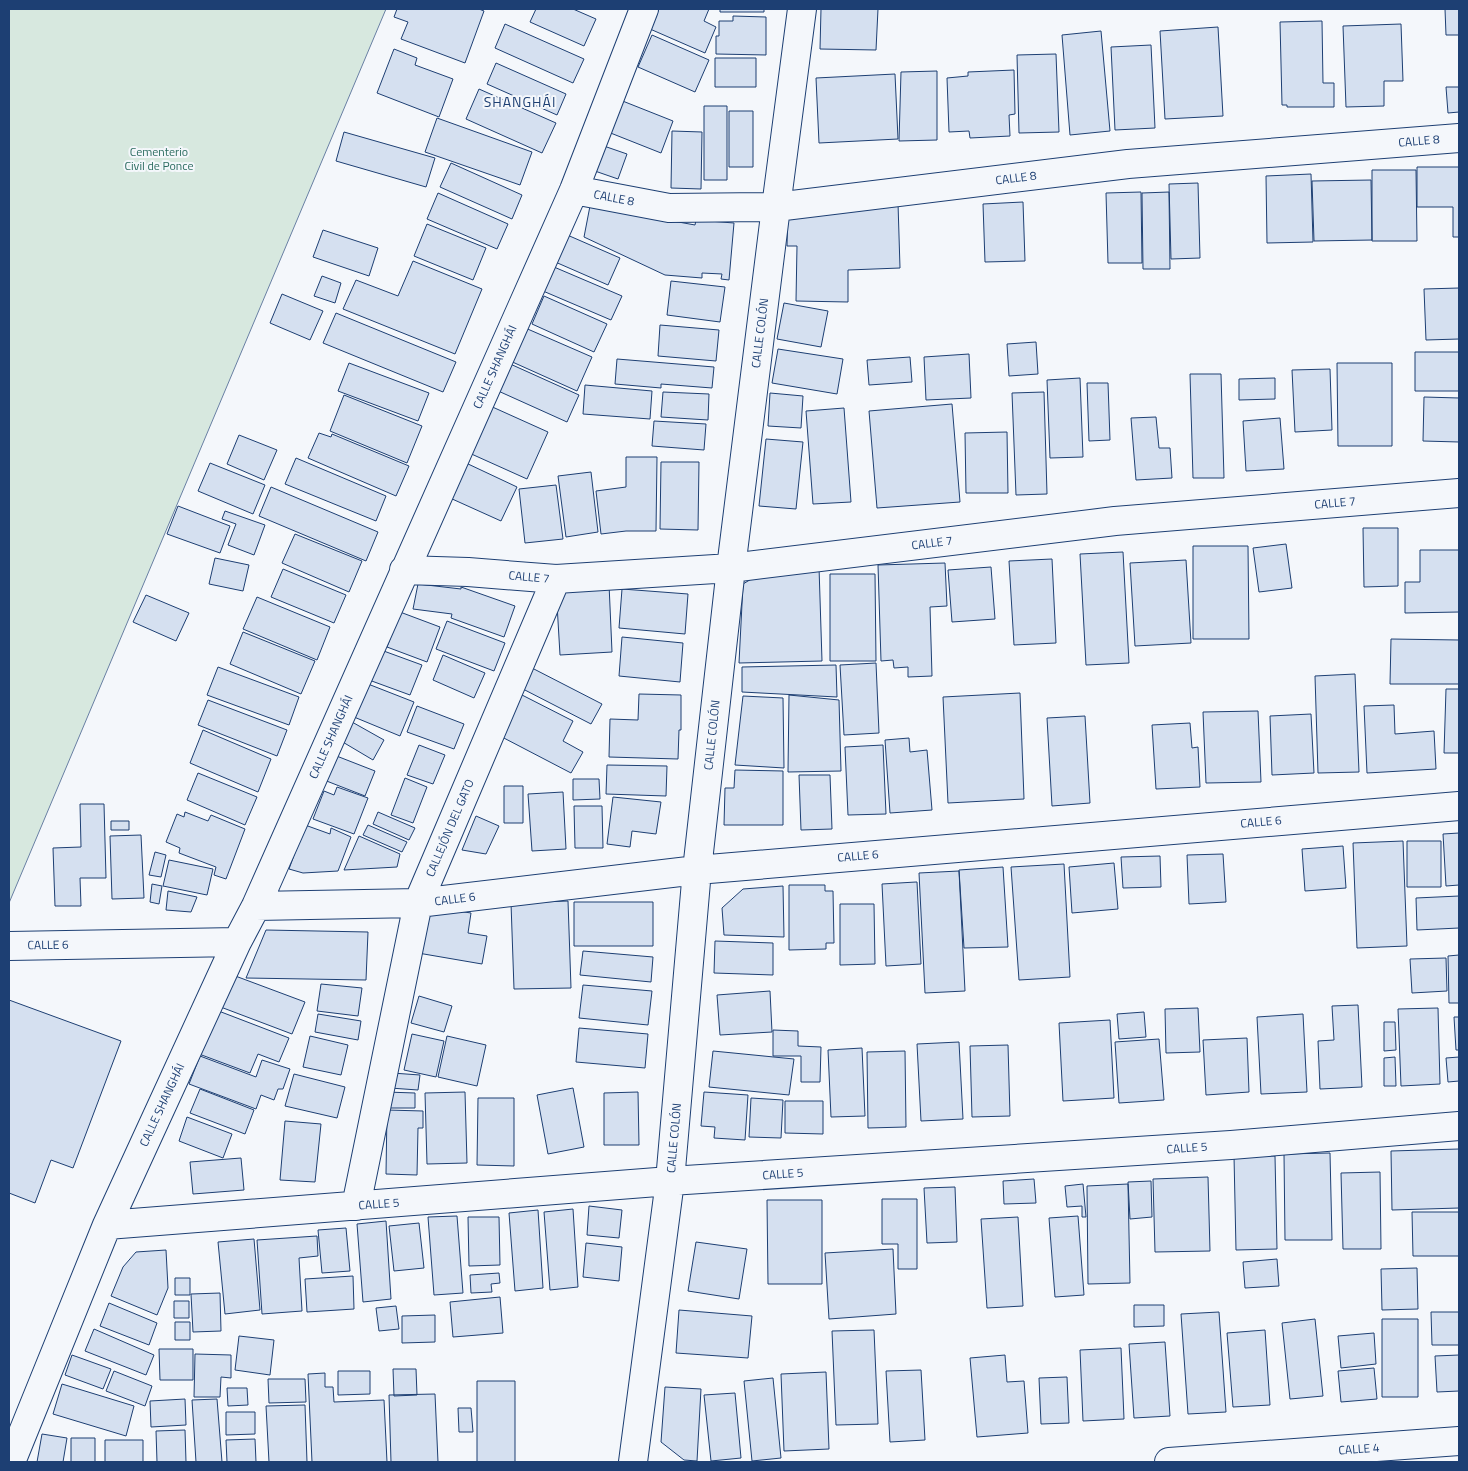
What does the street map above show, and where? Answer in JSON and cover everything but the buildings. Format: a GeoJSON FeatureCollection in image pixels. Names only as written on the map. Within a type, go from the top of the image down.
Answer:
{"type":"FeatureCollection","features":[{"type":"Feature","properties":{"kind":"street","name":"CALLE SHANGHÁI"},"geometry":{"type":"LineString","coordinates":[[10,1462],[107,1225],[237,942],[256,906],[574,190],[644,9]]}},
{"type":"Feature","properties":{"kind":"street","name":"CALLE COLÓN"},"geometry":{"type":"LineString","coordinates":[[632,1462],[670,1181],[697,870],[731,568],[802,9]]}},
{"type":"Feature","properties":{"kind":"street","name":"CALLE 8"},"geometry":{"type":"LineString","coordinates":[[574,190],[669,208],[776,208],[1128,164],[1459,138]]}},
{"type":"Feature","properties":{"kind":"street","name":"CALLE 7"},"geometry":{"type":"LineString","coordinates":[[404,570],[468,572],[556,579],[731,568],[1115,520],[1459,493]]}},
{"type":"Feature","properties":{"kind":"street","name":"CALLEJÓN DEL GATO"},"geometry":{"type":"LineString","coordinates":[[356,1206],[418,903],[556,579]]}},
{"type":"Feature","properties":{"kind":"street","name":"CALLE 6"},"geometry":{"type":"LineString","coordinates":[[256,906],[418,903],[697,870],[1459,806]]}},
{"type":"Feature","properties":{"kind":"street","name":"CALLE 6"},"geometry":{"type":"LineString","coordinates":[[9,946],[237,942]]}},
{"type":"Feature","properties":{"kind":"street","name":"CALLE 5"},"geometry":{"type":"LineString","coordinates":[[107,1225],[670,1181],[1231,1145],[1459,1126]]}},
{"type":"Feature","properties":{"kind":"street","name":"CALLE 4"},"geometry":{"type":"LineString","coordinates":[[1169,1462],[1459,1441]]}},
{"type":"Feature","properties":{"kind":"green space","name":"Cementerio Civil de Ponce"},"geometry":{"type":"Polygon","coordinates":[[[9,9],[386,9],[9,903],[9,9]]]}},
{"type":"Feature","properties":{"kind":"district","name":"SHANGHÁI"},"geometry":{"type":"Point","coordinates":[520,102]}}]}
